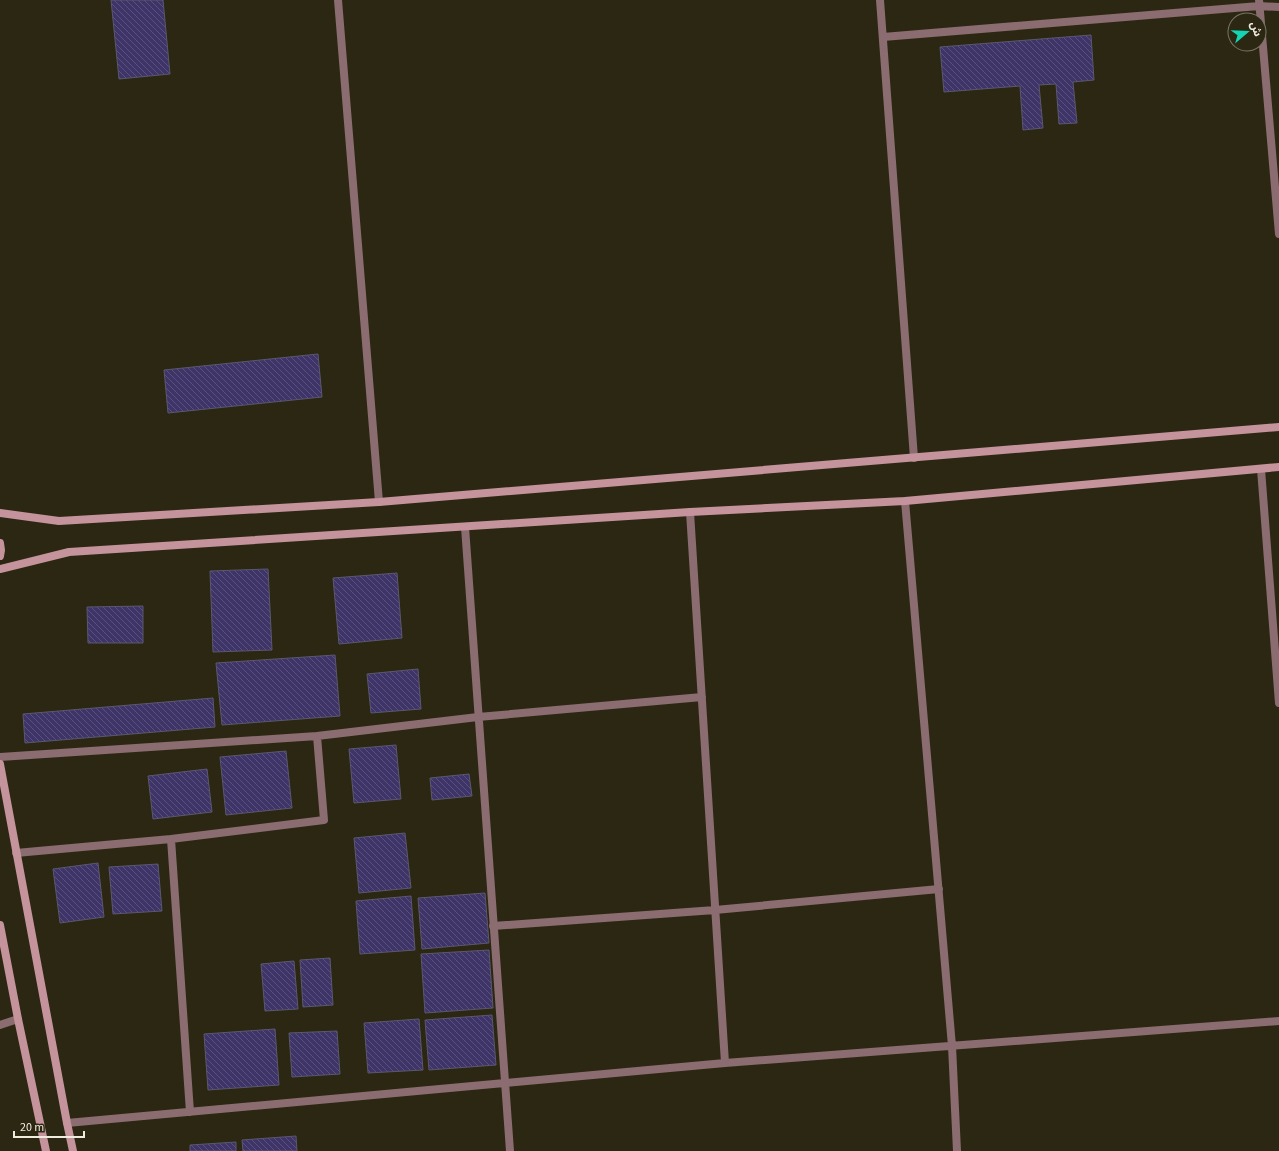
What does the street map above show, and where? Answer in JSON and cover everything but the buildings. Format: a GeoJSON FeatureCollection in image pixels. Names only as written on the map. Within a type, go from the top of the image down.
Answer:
{"type":"FeatureCollection","features":[{"type":"Feature","properties":{"kind":"main road"},"geometry":{"type":"LineString","coordinates":[[0,513],[59,521],[379,502],[1279,427]]}},
{"type":"Feature","properties":{"kind":"main road"},"geometry":{"type":"LineString","coordinates":[[0,569],[69,552],[690,512],[906,501],[1279,467]]}},
{"type":"Feature","properties":{"kind":"main road"},"geometry":{"type":"LineString","coordinates":[[0,543],[0,556]]}},
{"type":"Feature","properties":{"kind":"main road"},"geometry":{"type":"LineString","coordinates":[[0,764],[66,1123],[73,1151]]}},
{"type":"Feature","properties":{"kind":"main road"},"geometry":{"type":"LineString","coordinates":[[0,925],[46,1151]]}},
{"type":"Feature","properties":{"kind":"street"},"geometry":{"type":"LineString","coordinates":[[338,0],[379,502]]}},
{"type":"Feature","properties":{"kind":"street"},"geometry":{"type":"LineString","coordinates":[[880,0],[914,458]]}},
{"type":"Feature","properties":{"kind":"street"},"geometry":{"type":"LineString","coordinates":[[883,37],[1259,3],[1279,7]]}},
{"type":"Feature","properties":{"kind":"street"},"geometry":{"type":"LineString","coordinates":[[1259,3],[1279,234]]}},
{"type":"Feature","properties":{"kind":"street"},"geometry":{"type":"LineString","coordinates":[[1261,469],[1279,703]]}},
{"type":"Feature","properties":{"kind":"street"},"geometry":{"type":"LineString","coordinates":[[906,501],[952,1046],[957,1151]]}},
{"type":"Feature","properties":{"kind":"street"},"geometry":{"type":"LineString","coordinates":[[690,512],[724,1063]]}},
{"type":"Feature","properties":{"kind":"street"},"geometry":{"type":"LineString","coordinates":[[465,527],[510,1151]]}},
{"type":"Feature","properties":{"kind":"street"},"geometry":{"type":"LineString","coordinates":[[0,757],[317,736],[478,716],[702,697]]}},
{"type":"Feature","properties":{"kind":"street"},"geometry":{"type":"LineString","coordinates":[[16,853],[171,838],[324,820],[317,736]]}},
{"type":"Feature","properties":{"kind":"street"},"geometry":{"type":"LineString","coordinates":[[171,838],[190,1112]]}},
{"type":"Feature","properties":{"kind":"street"},"geometry":{"type":"LineString","coordinates":[[493,926],[715,910],[939,889]]}},
{"type":"Feature","properties":{"kind":"street"},"geometry":{"type":"LineString","coordinates":[[0,1025],[18,1019]]}},
{"type":"Feature","properties":{"kind":"street"},"geometry":{"type":"LineString","coordinates":[[66,1123],[724,1063],[1279,1021]]}}]}
